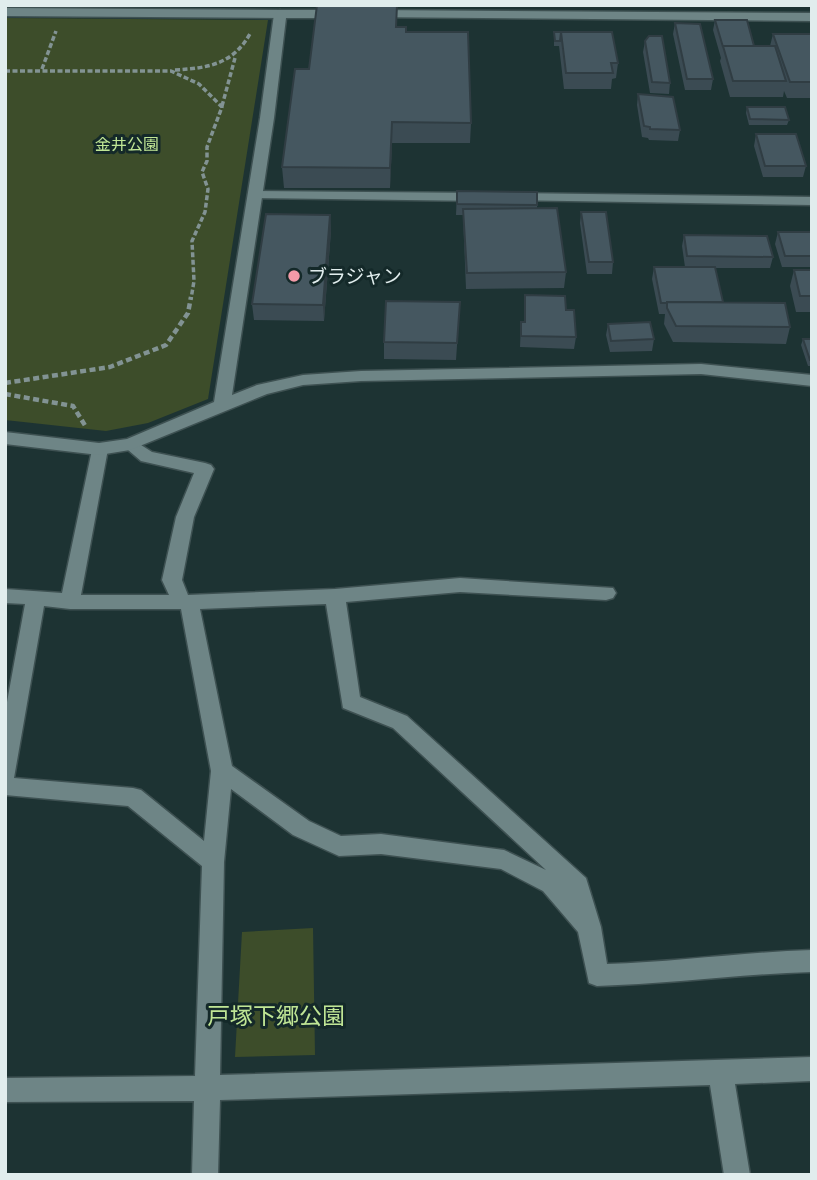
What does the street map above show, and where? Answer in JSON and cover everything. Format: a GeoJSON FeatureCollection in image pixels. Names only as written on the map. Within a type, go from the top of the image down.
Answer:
{"type":"FeatureCollection","features":[{"type":"Feature","properties":{"kind":"street"},"geometry":{"type":"LineString","coordinates":[[5,12],[812,17]]}},
{"type":"Feature","properties":{"kind":"street"},"geometry":{"type":"LineString","coordinates":[[222,405],[280,14]]}},
{"type":"Feature","properties":{"kind":"street"},"geometry":{"type":"LineString","coordinates":[[255,195],[812,201]]}},
{"type":"Feature","properties":{"kind":"street"},"geometry":{"type":"LineString","coordinates":[[5,438],[99,449],[130,444],[263,389],[303,380],[361,376],[701,369],[812,381]]}},
{"type":"Feature","properties":{"kind":"street"},"geometry":{"type":"LineString","coordinates":[[130,444],[148,457],[205,469],[186,517],[172,580],[186,602],[222,771],[213,862],[205,1175]]}},
{"type":"Feature","properties":{"kind":"street"},"geometry":{"type":"LineString","coordinates":[[70,602],[99,449]]}},
{"type":"Feature","properties":{"kind":"street"},"geometry":{"type":"LineString","coordinates":[[5,596],[70,602],[186,602],[335,596],[460,585],[606,593]]}},
{"type":"Feature","properties":{"kind":"street"},"geometry":{"type":"LineString","coordinates":[[335,596],[350,702],[400,722],[578,885],[597,975],[669,973],[745,963],[812,961]]}},
{"type":"Feature","properties":{"kind":"street"},"geometry":{"type":"LineString","coordinates":[[5,774],[36,597]]}},
{"type":"Feature","properties":{"kind":"street"},"geometry":{"type":"LineString","coordinates":[[222,771],[301,828],[339,846],[381,844],[504,860],[551,884],[589,927]]}},
{"type":"Feature","properties":{"kind":"street"},"geometry":{"type":"LineString","coordinates":[[5,786],[132,797],[213,862]]}},
{"type":"Feature","properties":{"kind":"street"},"geometry":{"type":"LineString","coordinates":[[5,1090],[209,1088],[812,1069]]}},
{"type":"Feature","properties":{"kind":"street"},"geometry":{"type":"LineString","coordinates":[[721,1072],[737,1175]]}},
{"type":"Feature","properties":{"kind":"path"},"geometry":{"type":"LineString","coordinates":[[42,69],[63,12]]}},
{"type":"Feature","properties":{"kind":"path"},"geometry":{"type":"LineString","coordinates":[[5,383],[110,367],[166,345],[188,313],[194,281],[192,241],[205,212],[208,189],[202,172],[207,161],[207,147],[222,107],[235,58],[253,29],[280,14]]}},
{"type":"Feature","properties":{"kind":"path"},"geometry":{"type":"LineString","coordinates":[[5,71],[171,71],[205,68],[235,58]]}},
{"type":"Feature","properties":{"kind":"path"},"geometry":{"type":"LineString","coordinates":[[171,71],[190,77],[208,89],[222,107]]}},
{"type":"Feature","properties":{"kind":"path"},"geometry":{"type":"LineString","coordinates":[[5,394],[73,406],[99,449]]}},
{"type":"Feature","properties":{"kind":"green space","name":"金井公園"},"geometry":{"type":"Polygon","coordinates":[[[5,18],[268,20],[208,399],[148,423],[106,431],[5,420],[5,18]]]}},
{"type":"Feature","properties":{"kind":"green space","name":"戸塚下郷公園"},"geometry":{"type":"Polygon","coordinates":[[[313,928],[315,1055],[235,1057],[242,932],[313,928]]]}},
{"type":"Feature","properties":{"kind":"building"},"geometry":{"type":"Polygon","coordinates":[[[317,5],[397,5],[396,27],[406,27],[406,32],[468,32],[471,123],[392,122],[390,168],[282,167],[295,69],[309,69],[317,5]]]}},
{"type":"Feature","properties":{"kind":"building"},"geometry":{"type":"Polygon","coordinates":[[[715,20],[747,20],[754,46],[723,47],[715,20]]]}},
{"type":"Feature","properties":{"kind":"building"},"geometry":{"type":"Polygon","coordinates":[[[675,23],[700,24],[713,79],[687,79],[675,23]]]}},
{"type":"Feature","properties":{"kind":"building"},"geometry":{"type":"Polygon","coordinates":[[[554,32],[561,32],[560,41],[555,41],[554,32]]]}},
{"type":"Feature","properties":{"kind":"building"},"geometry":{"type":"Polygon","coordinates":[[[561,32],[612,32],[618,63],[611,63],[613,73],[566,73],[561,32]]]}},
{"type":"Feature","properties":{"kind":"building"},"geometry":{"type":"Polygon","coordinates":[[[773,34],[812,34],[812,82],[790,82],[773,34]]]}},
{"type":"Feature","properties":{"kind":"building"},"geometry":{"type":"Polygon","coordinates":[[[649,36],[662,36],[670,83],[652,82],[645,41],[649,36]]]}},
{"type":"Feature","properties":{"kind":"building"},"geometry":{"type":"Polygon","coordinates":[[[723,46],[775,46],[786,81],[733,81],[723,46]]]}},
{"type":"Feature","properties":{"kind":"building"},"geometry":{"type":"Polygon","coordinates":[[[638,94],[673,97],[680,130],[650,129],[644,126],[638,94]]]}},
{"type":"Feature","properties":{"kind":"building"},"geometry":{"type":"Polygon","coordinates":[[[747,107],[785,107],[789,120],[750,119],[747,107]]]}},
{"type":"Feature","properties":{"kind":"building"},"geometry":{"type":"Polygon","coordinates":[[[756,134],[796,134],[806,166],[765,166],[756,134]]]}},
{"type":"Feature","properties":{"kind":"building"},"geometry":{"type":"Polygon","coordinates":[[[457,191],[537,192],[537,205],[457,204],[457,191]]]}},
{"type":"Feature","properties":{"kind":"building"},"geometry":{"type":"Polygon","coordinates":[[[557,208],[566,272],[467,273],[463,209],[557,208]]]}},
{"type":"Feature","properties":{"kind":"building"},"geometry":{"type":"Polygon","coordinates":[[[581,212],[606,212],[613,262],[589,262],[581,212]]]}},
{"type":"Feature","properties":{"kind":"building","name":"ブラジャン"},"geometry":{"type":"Polygon","coordinates":[[[266,214],[330,215],[323,305],[252,304],[266,214]]]}},
{"type":"Feature","properties":{"kind":"building"},"geometry":{"type":"Polygon","coordinates":[[[778,232],[812,232],[812,256],[785,256],[778,232]]]}},
{"type":"Feature","properties":{"kind":"building"},"geometry":{"type":"Polygon","coordinates":[[[684,235],[767,236],[773,257],[687,256],[684,235]]]}},
{"type":"Feature","properties":{"kind":"building"},"geometry":{"type":"Polygon","coordinates":[[[654,267],[715,267],[723,302],[661,303],[654,267]]]}},
{"type":"Feature","properties":{"kind":"building"},"geometry":{"type":"Polygon","coordinates":[[[794,270],[812,270],[812,296],[800,296],[794,270]]]}},
{"type":"Feature","properties":{"kind":"building"},"geometry":{"type":"Polygon","coordinates":[[[525,295],[565,296],[566,310],[574,310],[576,337],[521,336],[521,322],[525,322],[525,295]]]}},
{"type":"Feature","properties":{"kind":"building"},"geometry":{"type":"Polygon","coordinates":[[[386,301],[460,302],[457,343],[384,342],[386,301]]]}},
{"type":"Feature","properties":{"kind":"building"},"geometry":{"type":"Polygon","coordinates":[[[667,302],[785,303],[790,327],[676,326],[667,308],[667,302]]]}},
{"type":"Feature","properties":{"kind":"building"},"geometry":{"type":"Polygon","coordinates":[[[650,322],[654,339],[611,341],[608,324],[650,322]]]}},
{"type":"Feature","properties":{"kind":"building"},"geometry":{"type":"Polygon","coordinates":[[[803,339],[812,339],[812,360],[810,360],[803,339]]]}},
{"type":"Feature","properties":{"kind":"place","name":"ブラジャン"},"geometry":{"type":"Point","coordinates":[294,276]}}]}
